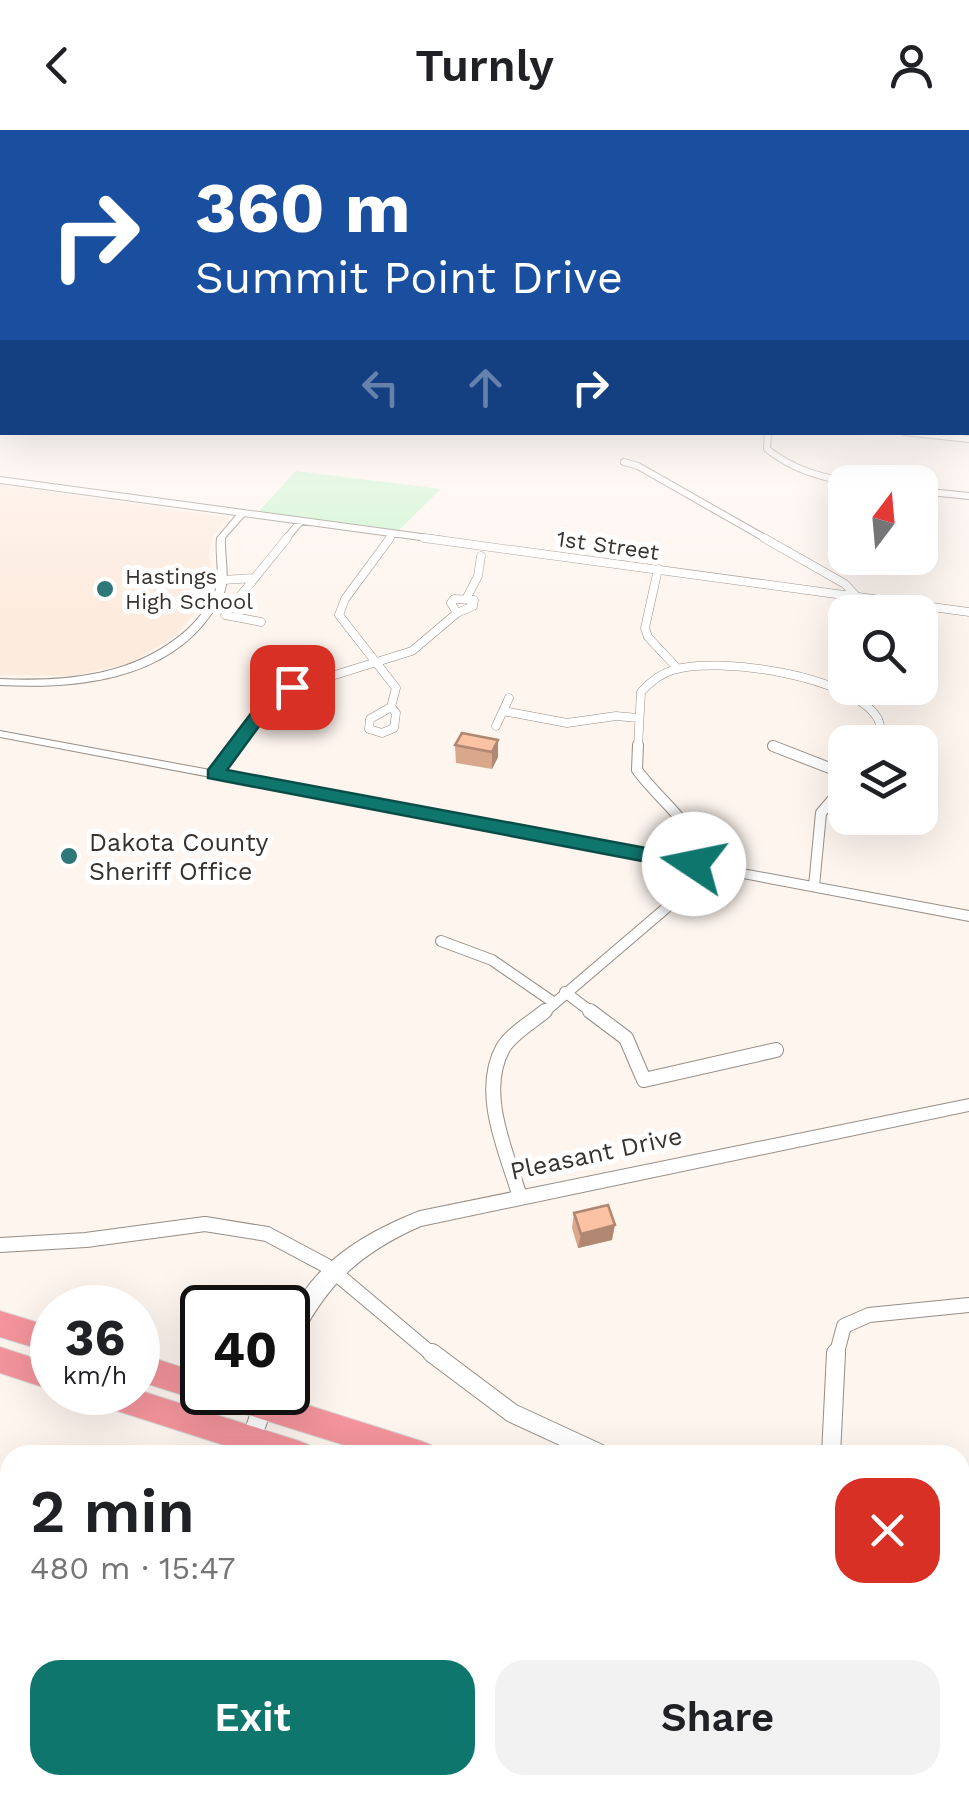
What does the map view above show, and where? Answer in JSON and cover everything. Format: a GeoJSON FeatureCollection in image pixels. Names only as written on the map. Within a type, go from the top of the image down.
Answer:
{"type":"FeatureCollection","features":[{"type":"Feature","properties":{"kind":"highway"},"geometry":{"type":"LineString","coordinates":[[0,1324],[30,1333]]}},
{"type":"Feature","properties":{"kind":"highway"},"geometry":{"type":"LineString","coordinates":[[0,1360],[30,1370]]}},
{"type":"Feature","properties":{"kind":"highway"},"geometry":{"type":"LineString","coordinates":[[160,1414],[243,1445]]}},
{"type":"Feature","properties":{"kind":"highway"},"geometry":{"type":"LineString","coordinates":[[310,1415],[393,1445]]}},
{"type":"Feature","properties":{"kind":"street"},"geometry":{"type":"LineString","coordinates":[[775,456],[788,467],[828,477]]}},
{"type":"Feature","properties":{"kind":"street"},"geometry":{"type":"LineString","coordinates":[[624,462],[638,466],[853,589],[856,595]]}},
{"type":"Feature","properties":{"kind":"street","name":"1st Street"},"geometry":{"type":"LineString","coordinates":[[0,480],[842,595]]}},
{"type":"Feature","properties":{"kind":"street"},"geometry":{"type":"LineString","coordinates":[[938,493],[969,496]]}},
{"type":"Feature","properties":{"kind":"street"},"geometry":{"type":"LineString","coordinates":[[0,682],[74,682],[135,668],[182,639],[218,597],[223,580],[219,552],[222,538],[242,514]]}},
{"type":"Feature","properties":{"kind":"street"},"geometry":{"type":"LineString","coordinates":[[260,622],[225,615],[300,522]]}},
{"type":"Feature","properties":{"kind":"street"},"geometry":{"type":"LineString","coordinates":[[391,707],[396,688],[339,615],[344,600],[393,534]]}},
{"type":"Feature","properties":{"kind":"street"},"geometry":{"type":"LineString","coordinates":[[214,774],[275,696],[296,685],[420,647],[456,613],[475,603],[466,596],[478,576],[481,556]]}},
{"type":"Feature","properties":{"kind":"street"},"geometry":{"type":"LineString","coordinates":[[658,570],[645,628],[648,637],[677,668]]}},
{"type":"Feature","properties":{"kind":"street"},"geometry":{"type":"LineString","coordinates":[[223,580],[254,578]]}},
{"type":"Feature","properties":{"kind":"street"},"geometry":{"type":"LineString","coordinates":[[835,594],[837,582]]}},
{"type":"Feature","properties":{"kind":"street","name":"1st Street"},"geometry":{"type":"LineString","coordinates":[[938,608],[969,612]]}},
{"type":"Feature","properties":{"kind":"street"},"geometry":{"type":"LineString","coordinates":[[520,1196],[491,1093],[492,1071],[504,1046],[680,897],[694,864],[697,848],[691,828],[638,770],[640,692],[654,678],[677,668],[715,665],[828,684],[874,712],[880,725]]}},
{"type":"Feature","properties":{"kind":"street"},"geometry":{"type":"LineString","coordinates":[[496,726],[509,698]]}},
{"type":"Feature","properties":{"kind":"street"},"geometry":{"type":"LineString","coordinates":[[503,712],[567,723],[616,716],[638,718]]}},
{"type":"Feature","properties":{"kind":"street"},"geometry":{"type":"LineString","coordinates":[[0,734],[969,916]]}},
{"type":"Feature","properties":{"kind":"street"},"geometry":{"type":"LineString","coordinates":[[773,746],[828,767]]}},
{"type":"Feature","properties":{"kind":"street"},"geometry":{"type":"LineString","coordinates":[[814,886],[821,813],[828,805]]}},
{"type":"Feature","properties":{"kind":"street"},"geometry":{"type":"LineString","coordinates":[[441,940],[492,960],[553,1002]]}},
{"type":"Feature","properties":{"kind":"street"},"geometry":{"type":"LineString","coordinates":[[565,992],[626,1038],[644,1080],[776,1050]]}},
{"type":"Feature","properties":{"kind":"street","name":"Pleasant Drive"},"geometry":{"type":"LineString","coordinates":[[310,1306],[330,1271],[378,1238],[420,1219],[969,1106]]}},
{"type":"Feature","properties":{"kind":"street"},"geometry":{"type":"LineString","coordinates":[[0,1245],[46,1244],[188,1224],[236,1226],[278,1238],[330,1271],[464,1381],[512,1414],[576,1445]]}},
{"type":"Feature","properties":{"kind":"street"},"geometry":{"type":"LineString","coordinates":[[832,1445],[837,1344],[844,1326],[870,1315],[969,1306]]}},
{"type":"Feature","properties":{"kind":"street"},"geometry":{"type":"LineString","coordinates":[[249,1445],[259,1415]]}},
{"type":"Feature","properties":{"kind":"shaded area","name":"Hastings High School"},"geometry":{"type":"Polygon","coordinates":[[[0,485],[229,517],[212,537],[209,553],[213,580],[208,597],[174,637],[130,663],[74,676],[0,675],[0,485]]]}},
{"type":"Feature","properties":{"kind":"green space"},"geometry":{"type":"Polygon","coordinates":[[[296,471],[441,489],[398,531],[258,512],[296,471]]]}},
{"type":"Feature","properties":{"kind":"building"},"geometry":{"type":"Polygon","coordinates":[[[462,733],[498,740],[492,752],[455,745],[462,733]]]}},
{"type":"Feature","properties":{"kind":"building"},"geometry":{"type":"Polygon","coordinates":[[[608,1205],[615,1225],[581,1234],[574,1213],[608,1205]]]}},
{"type":"Feature","properties":{"kind":"place","name":"Hastings High School"},"geometry":{"type":"Point","coordinates":[105,589]}},
{"type":"Feature","properties":{"kind":"place","name":"Dakota County Sheriff Office"},"geometry":{"type":"Point","coordinates":[69,856]}},
{"type":"Feature","properties":{"kind":"route"},"geometry":{"type":"LineString","coordinates":[[292,687],[268,702],[214,774],[694,864]]}}]}
